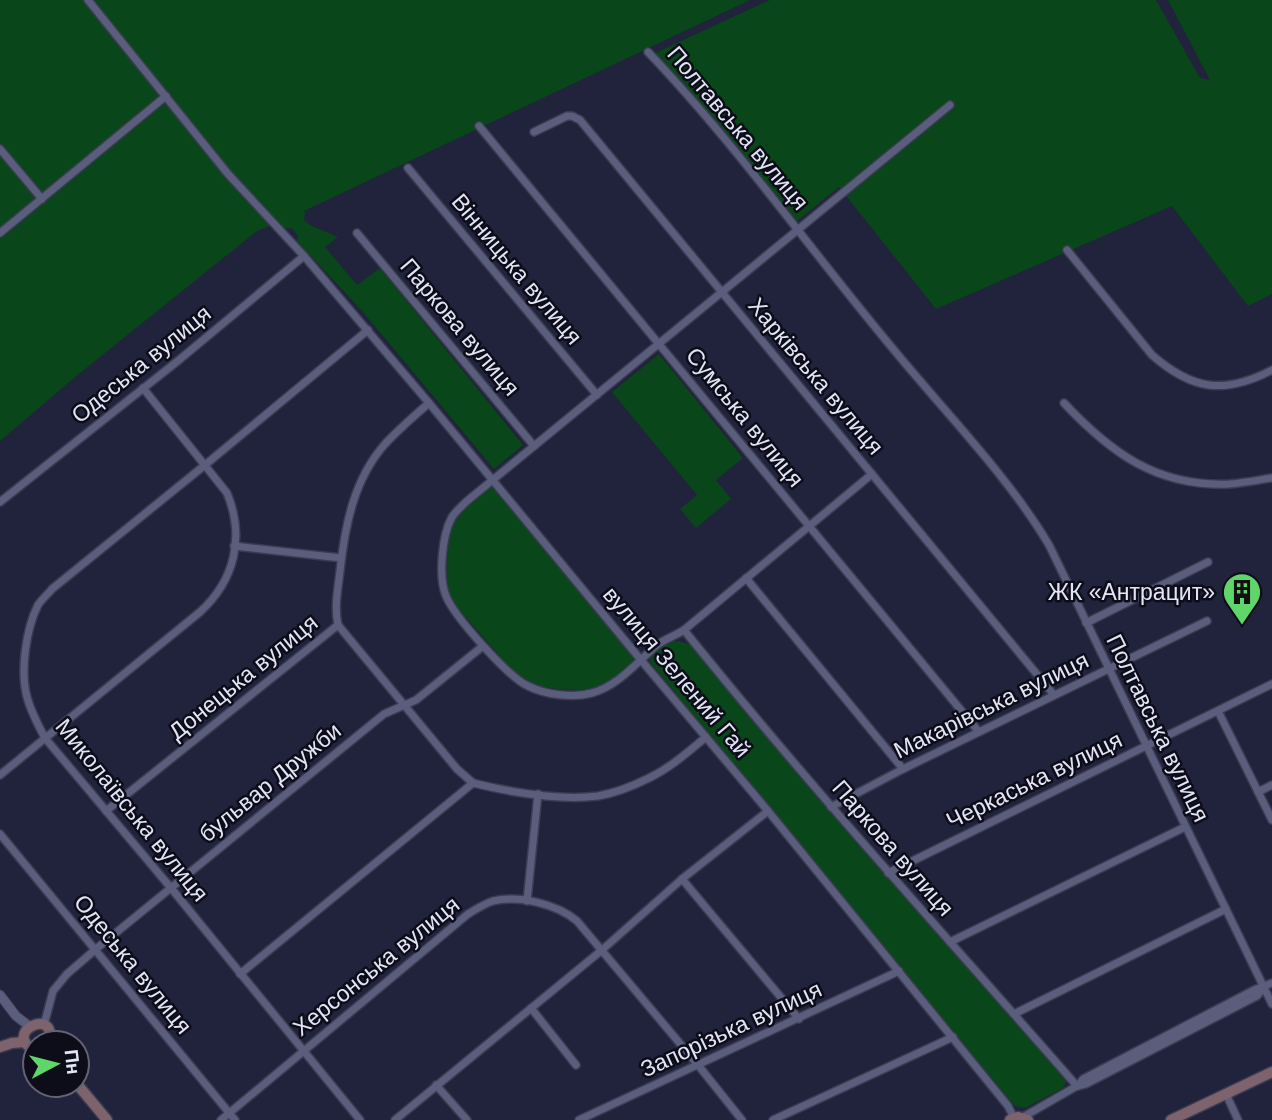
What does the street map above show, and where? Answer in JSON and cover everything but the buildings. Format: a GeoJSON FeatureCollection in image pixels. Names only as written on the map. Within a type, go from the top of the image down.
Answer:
{"type":"FeatureCollection","features":[{"type":"Feature","properties":{"kind":"main road"},"geometry":{"type":"LineString","coordinates":[[27,1029],[38,1023],[47,1029]]}},
{"type":"Feature","properties":{"kind":"main road"},"geometry":{"type":"LineString","coordinates":[[0,1047],[21,1042]]}},
{"type":"Feature","properties":{"kind":"main road"},"geometry":{"type":"LineString","coordinates":[[1171,1120],[1272,1072]]}},
{"type":"Feature","properties":{"kind":"main road"},"geometry":{"type":"LineString","coordinates":[[90,1099],[107,1120]]}},
{"type":"Feature","properties":{"kind":"street","name":"вулиця Зелений Гай"},"geometry":{"type":"LineString","coordinates":[[88,0],[228,174],[368,330],[768,811],[1008,1106],[1022,1119]]}},
{"type":"Feature","properties":{"kind":"street","name":"Полтавська вулиця"},"geometry":{"type":"LineString","coordinates":[[648,52],[675,80],[799,229],[893,349],[1026,509],[1049,545],[1185,827],[1268,985],[1272,1004]]}},
{"type":"Feature","properties":{"kind":"street"},"geometry":{"type":"LineString","coordinates":[[0,233],[166,96]]}},
{"type":"Feature","properties":{"kind":"street","name":"Полтавська вулиця"},"geometry":{"type":"LineString","coordinates":[[872,474],[684,630],[660,642],[615,682],[592,693],[549,693],[518,681],[483,646],[451,606],[442,582],[444,543],[452,519],[467,501],[950,105]]}},
{"type":"Feature","properties":{"kind":"street","name":"Харківська вулиця"},"geometry":{"type":"LineString","coordinates":[[534,132],[568,117],[580,120],[1054,695]]}},
{"type":"Feature","properties":{"kind":"street","name":"Сумська вулиця"},"geometry":{"type":"LineString","coordinates":[[479,127],[979,732]]}},
{"type":"Feature","properties":{"kind":"street"},"geometry":{"type":"LineString","coordinates":[[0,149],[42,198]]}},
{"type":"Feature","properties":{"kind":"street","name":"Вінницька вулиця"},"geometry":{"type":"LineString","coordinates":[[408,168],[597,396]]}},
{"type":"Feature","properties":{"kind":"street","name":"Паркова вулиця"},"geometry":{"type":"LineString","coordinates":[[357,233],[534,446]]}},
{"type":"Feature","properties":{"kind":"street"},"geometry":{"type":"LineString","coordinates":[[1067,250],[1153,355],[1166,367],[1202,385],[1219,386],[1250,380],[1272,370]]}},
{"type":"Feature","properties":{"kind":"street","name":"Одеська вулиця"},"geometry":{"type":"LineString","coordinates":[[0,502],[304,256]]}},
{"type":"Feature","properties":{"kind":"street","name":"Миколаївська вулиця"},"geometry":{"type":"LineString","coordinates":[[360,1120],[45,738],[26,696],[24,670],[30,625],[40,603],[52,589],[368,330]]}},
{"type":"Feature","properties":{"kind":"street"},"geometry":{"type":"LineString","coordinates":[[0,775],[211,602],[229,572],[236,527],[227,493],[143,388]]}},
{"type":"Feature","properties":{"kind":"street","name":"Донецька вулиця"},"geometry":{"type":"LineString","coordinates":[[106,811],[338,625],[336,606],[341,558],[357,489],[385,444],[429,403]]}},
{"type":"Feature","properties":{"kind":"street"},"geometry":{"type":"LineString","coordinates":[[1064,403],[1110,447],[1141,466],[1170,478],[1230,484],[1272,478]]}},
{"type":"Feature","properties":{"kind":"street"},"geometry":{"type":"LineString","coordinates":[[234,546],[341,558]]}},
{"type":"Feature","properties":{"kind":"street"},"geometry":{"type":"LineString","coordinates":[[1086,623],[1208,562]]}},
{"type":"Feature","properties":{"kind":"street"},"geometry":{"type":"LineString","coordinates":[[746,578],[903,769]]}},
{"type":"Feature","properties":{"kind":"street","name":"Макарівська вулиця"},"geometry":{"type":"LineString","coordinates":[[831,807],[903,769],[1208,621]]}},
{"type":"Feature","properties":{"kind":"street"},"geometry":{"type":"LineString","coordinates":[[338,625],[457,769],[473,783],[569,797],[613,792],[633,786],[667,768],[706,737]]}},
{"type":"Feature","properties":{"kind":"street","name":"Паркова вулиця"},"geometry":{"type":"LineString","coordinates":[[684,630],[831,807],[1077,1086]]}},
{"type":"Feature","properties":{"kind":"street","name":"бульвар Дружби"},"geometry":{"type":"LineString","coordinates":[[44,1025],[53,991],[67,974],[384,714],[416,700],[483,646]]}},
{"type":"Feature","properties":{"kind":"street","name":"Черкаська вулиця"},"geometry":{"type":"LineString","coordinates":[[888,873],[1272,684]]}},
{"type":"Feature","properties":{"kind":"street"},"geometry":{"type":"LineString","coordinates":[[1219,710],[1272,820]]}},
{"type":"Feature","properties":{"kind":"street"},"geometry":{"type":"LineString","coordinates":[[240,974],[473,783]]}},
{"type":"Feature","properties":{"kind":"street"},"geometry":{"type":"LineString","coordinates":[[1258,792],[1272,785]]}},
{"type":"Feature","properties":{"kind":"street"},"geometry":{"type":"LineString","coordinates":[[527,901],[538,794]]}},
{"type":"Feature","properties":{"kind":"street"},"geometry":{"type":"LineString","coordinates":[[395,1120],[601,950],[682,879],[768,811]]}},
{"type":"Feature","properties":{"kind":"street"},"geometry":{"type":"LineString","coordinates":[[950,942],[1185,827]]}},
{"type":"Feature","properties":{"kind":"street","name":"Одеська вулиця"},"geometry":{"type":"LineString","coordinates":[[0,834],[235,1120]]}},
{"type":"Feature","properties":{"kind":"street"},"geometry":{"type":"LineString","coordinates":[[682,879],[799,1019]]}},
{"type":"Feature","properties":{"kind":"street","name":"Херсонська вулиця"},"geometry":{"type":"LineString","coordinates":[[221,1120],[468,914],[494,901],[527,901],[555,907],[568,914],[586,930],[742,1120]]}},
{"type":"Feature","properties":{"kind":"street"},"geometry":{"type":"LineString","coordinates":[[1014,1014],[1226,909]]}},
{"type":"Feature","properties":{"kind":"street","name":"Запорізька вулиця"},"geometry":{"type":"LineString","coordinates":[[579,1120],[899,971]]}},
{"type":"Feature","properties":{"kind":"street"},"geometry":{"type":"LineString","coordinates":[[1022,1119],[1077,1086],[1086,1084],[1257,996],[1268,985]]}},
{"type":"Feature","properties":{"kind":"street"},"geometry":{"type":"LineString","coordinates":[[0,995],[16,1016],[29,1026]]}},
{"type":"Feature","properties":{"kind":"street"},"geometry":{"type":"LineString","coordinates":[[531,1008],[576,1065]]}},
{"type":"Feature","properties":{"kind":"street"},"geometry":{"type":"LineString","coordinates":[[773,1120],[953,1037]]}},
{"type":"Feature","properties":{"kind":"street"},"geometry":{"type":"LineString","coordinates":[[436,1085],[467,1120]]}},
{"type":"Feature","properties":{"kind":"street"},"geometry":{"type":"LineString","coordinates":[[1226,1094],[1238,1120]]}},
{"type":"Feature","properties":{"kind":"green space"},"geometry":{"type":"Polygon","coordinates":[[[0,0],[750,0],[304,211],[304,220],[310,225],[338,237],[325,247],[357,285],[380,268],[523,445],[494,469],[363,312],[297,241],[298,236],[292,228],[283,229],[278,223],[257,231],[0,441],[0,0]]]}},
{"type":"Feature","properties":{"kind":"green space"},"geometry":{"type":"Polygon","coordinates":[[[770,0],[1156,0],[1200,78],[1210,80],[1168,0],[1272,0],[1272,294],[1248,306],[1172,206],[936,309],[839,187],[796,222],[655,53],[770,0]]]}},
{"type":"Feature","properties":{"kind":"green space"},"geometry":{"type":"Polygon","coordinates":[[[659,354],[743,458],[716,480],[731,499],[696,528],[680,509],[697,495],[612,392],[659,354]]]}},
{"type":"Feature","properties":{"kind":"green space"},"geometry":{"type":"Polygon","coordinates":[[[492,480],[641,660],[619,679],[594,688],[567,690],[540,686],[519,678],[455,605],[448,593],[445,576],[450,531],[457,515],[492,480]]]}},
{"type":"Feature","properties":{"kind":"green space"},"geometry":{"type":"Polygon","coordinates":[[[679,641],[692,645],[840,823],[1064,1075],[1066,1082],[1063,1088],[1025,1108],[1015,1106],[649,661],[649,657],[662,646],[679,641]]]}},
{"type":"Feature","properties":{"kind":"place","name":"ЖК «Антрацит»"},"geometry":{"type":"Point","coordinates":[1242,626]}}]}
